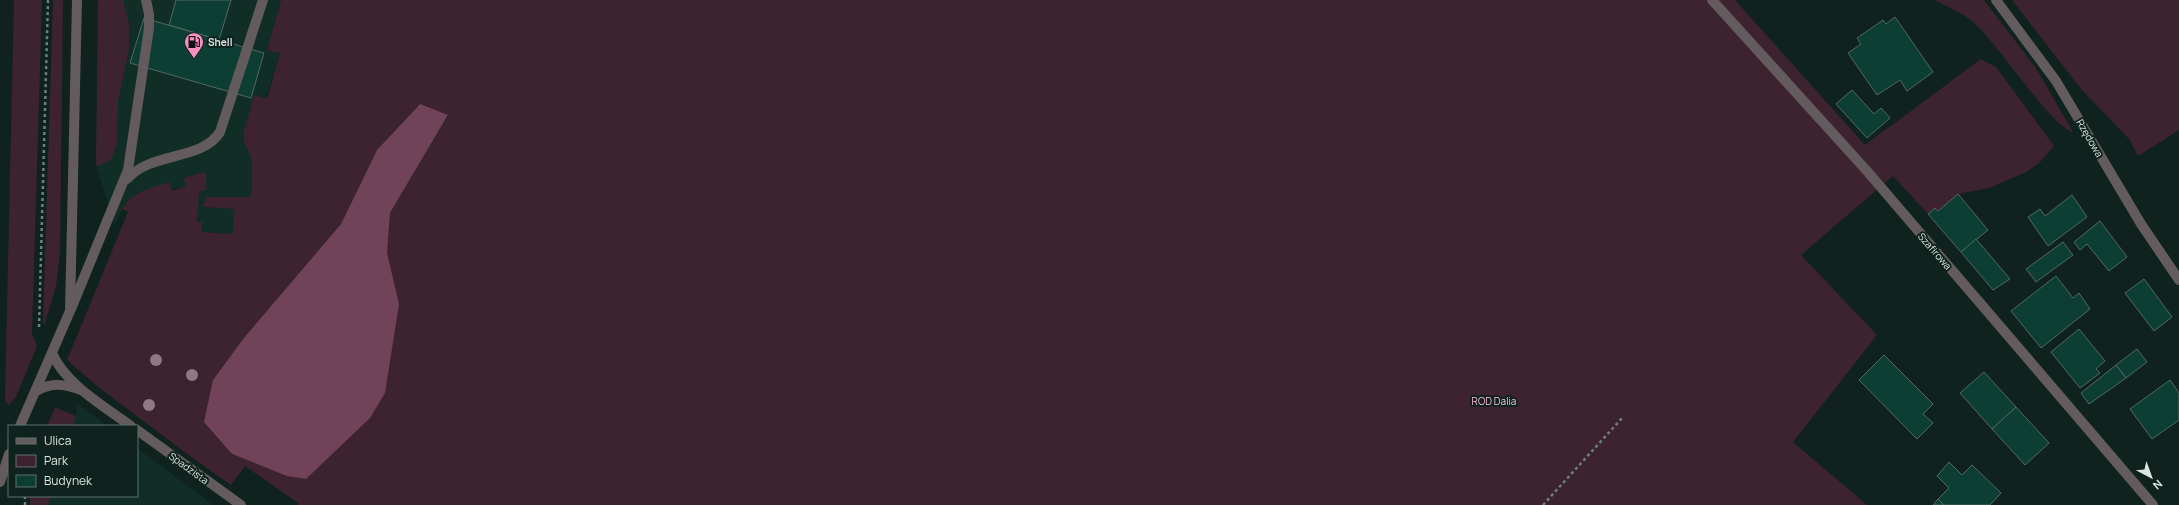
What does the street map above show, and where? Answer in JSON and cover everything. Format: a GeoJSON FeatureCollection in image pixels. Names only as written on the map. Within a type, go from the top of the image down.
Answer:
{"type":"FeatureCollection","features":[{"type":"Feature","properties":{"kind":"street"},"geometry":{"type":"LineString","coordinates":[[70,311],[77,0]]}},
{"type":"Feature","properties":{"kind":"street"},"geometry":{"type":"LineString","coordinates":[[20,425],[59,339],[128,170],[149,28],[150,14],[146,0]]}},
{"type":"Feature","properties":{"kind":"street"},"geometry":{"type":"LineString","coordinates":[[124,182],[134,171],[143,165],[202,148],[216,139],[220,132],[263,0]]}},
{"type":"Feature","properties":{"kind":"street","name":"Szafirowa"},"geometry":{"type":"LineString","coordinates":[[1712,0],[1867,171],[2153,505]]}},
{"type":"Feature","properties":{"kind":"street","name":"Rzędowa"},"geometry":{"type":"LineString","coordinates":[[1996,0],[2056,81],[2141,224],[2179,280]]}},
{"type":"Feature","properties":{"kind":"street"},"geometry":{"type":"LineString","coordinates":[[52,353],[61,368],[83,391],[130,425]]}},
{"type":"Feature","properties":{"kind":"street"},"geometry":{"type":"LineString","coordinates":[[36,391],[45,386],[60,384],[83,391]]}},
{"type":"Feature","properties":{"kind":"street","name":"Spadzista"},"geometry":{"type":"LineString","coordinates":[[138,431],[241,505]]}},
{"type":"Feature","properties":{"kind":"street"},"geometry":{"type":"LineString","coordinates":[[0,482],[8,457]]}},
{"type":"Feature","properties":{"kind":"path"},"geometry":{"type":"LineString","coordinates":[[48,0],[39,328],[59,339]]}},
{"type":"Feature","properties":{"kind":"path"},"geometry":{"type":"LineString","coordinates":[[1543,505],[1623,417]]}},
{"type":"Feature","properties":{"kind":"shaded area"},"geometry":{"type":"Polygon","coordinates":[[[98,0],[281,0],[267,49],[280,53],[266,99],[254,95],[247,149],[252,161],[251,197],[206,197],[204,207],[235,209],[233,234],[202,232],[186,186],[127,201],[114,225],[96,165],[98,0]]]}},
{"type":"Feature","properties":{"kind":"shaded area"},"geometry":{"type":"Polygon","coordinates":[[[420,104],[448,115],[390,213],[387,253],[399,304],[385,393],[370,418],[306,479],[287,476],[232,454],[204,422],[213,380],[243,339],[341,224],[377,150],[420,104]]]}},
{"type":"Feature","properties":{"kind":"shaded area"},"geometry":{"type":"Polygon","coordinates":[[[77,403],[106,425],[73,425],[77,403]]]}},
{"type":"Feature","properties":{"kind":"shaded area"},"geometry":{"type":"Polygon","coordinates":[[[138,449],[213,505],[48,505],[51,497],[138,497],[138,449]]]}},
{"type":"Feature","properties":{"kind":"green space"},"geometry":{"type":"Polygon","coordinates":[[[14,0],[42,0],[32,334],[37,346],[16,397],[9,405],[6,402],[5,395],[14,0]]]}},
{"type":"Feature","properties":{"kind":"green space"},"geometry":{"type":"Polygon","coordinates":[[[53,0],[63,0],[60,254],[56,287],[44,326],[43,322],[53,0]]]}},
{"type":"Feature","properties":{"kind":"green space"},"geometry":{"type":"Polygon","coordinates":[[[98,0],[123,0],[129,24],[129,50],[118,101],[117,144],[111,160],[98,166],[96,165],[98,0]]]}},
{"type":"Feature","properties":{"kind":"green space","name":"ROD Dalia"},"geometry":{"type":"Polygon","coordinates":[[[281,0],[1735,0],[1865,145],[1981,59],[1996,67],[2054,146],[2039,163],[2026,172],[1989,188],[1958,194],[1938,211],[1935,208],[1928,214],[1893,176],[1801,255],[1877,335],[1793,442],[1867,505],[298,505],[298,503],[245,466],[231,485],[191,457],[97,386],[67,360],[128,212],[122,209],[131,198],[149,188],[170,182],[172,191],[186,186],[184,178],[204,172],[206,175],[206,190],[199,191],[197,222],[202,222],[202,232],[233,234],[234,209],[203,207],[206,197],[251,197],[252,161],[244,141],[244,131],[254,95],[267,99],[280,53],[267,50],[281,0]],[[420,104],[377,150],[341,224],[243,339],[213,380],[232,454],[293,477],[347,439],[390,213],[448,116],[420,104]]]}},
{"type":"Feature","properties":{"kind":"green space"},"geometry":{"type":"Polygon","coordinates":[[[1935,0],[1984,0],[2036,68],[2073,132],[2063,127],[2051,116],[1995,46],[1972,21],[1935,0]]]}},
{"type":"Feature","properties":{"kind":"green space"},"geometry":{"type":"Polygon","coordinates":[[[2012,0],[2179,0],[2179,130],[2138,156],[2130,140],[2081,89],[2012,0]]]}},
{"type":"Feature","properties":{"kind":"green space"},"geometry":{"type":"Polygon","coordinates":[[[55,407],[76,416],[73,425],[47,425],[55,407]]]}},
{"type":"Feature","properties":{"kind":"green space"},"geometry":{"type":"Polygon","coordinates":[[[30,497],[51,497],[48,505],[30,505],[30,497]]]}},
{"type":"Feature","properties":{"kind":"building"},"geometry":{"type":"Polygon","coordinates":[[[176,0],[231,0],[219,40],[169,25],[176,0]]]}},
{"type":"Feature","properties":{"kind":"building"},"geometry":{"type":"Polygon","coordinates":[[[1895,17],[1933,72],[1907,91],[1900,80],[1877,95],[1848,53],[1861,44],[1857,38],[1883,20],[1886,24],[1895,17]]]}},
{"type":"Feature","properties":{"kind":"building"},"geometry":{"type":"Polygon","coordinates":[[[144,18],[264,53],[251,98],[130,63],[144,18]]]}},
{"type":"Feature","properties":{"kind":"building"},"geometry":{"type":"Polygon","coordinates":[[[1852,90],[1874,114],[1881,108],[1890,118],[1867,138],[1836,104],[1852,90]]]}},
{"type":"Feature","properties":{"kind":"building"},"geometry":{"type":"Polygon","coordinates":[[[1958,194],[1988,230],[1961,252],[1928,214],[1935,208],[1938,211],[1958,194]]]}},
{"type":"Feature","properties":{"kind":"building"},"geometry":{"type":"Polygon","coordinates":[[[2072,195],[2087,217],[2048,246],[2028,217],[2040,209],[2045,216],[2072,195]]]}},
{"type":"Feature","properties":{"kind":"building"},"geometry":{"type":"Polygon","coordinates":[[[2100,221],[2127,257],[2109,271],[2087,244],[2080,250],[2074,242],[2100,221]]]}},
{"type":"Feature","properties":{"kind":"building"},"geometry":{"type":"Polygon","coordinates":[[[1976,239],[2010,279],[1993,290],[1961,252],[1976,239]]]}},
{"type":"Feature","properties":{"kind":"building"},"geometry":{"type":"Polygon","coordinates":[[[2063,242],[2073,255],[2036,282],[2026,269],[2063,242]]]}},
{"type":"Feature","properties":{"kind":"building"},"geometry":{"type":"Polygon","coordinates":[[[2056,276],[2073,298],[2079,293],[2090,309],[2041,348],[2011,311],[2056,276]]]}},
{"type":"Feature","properties":{"kind":"building"},"geometry":{"type":"Polygon","coordinates":[[[2144,279],[2172,317],[2154,331],[2125,293],[2144,279]]]}},
{"type":"Feature","properties":{"kind":"building"},"geometry":{"type":"Polygon","coordinates":[[[2079,329],[2105,361],[2096,369],[2100,373],[2080,388],[2051,352],[2079,329]]]}},
{"type":"Feature","properties":{"kind":"building"},"geometry":{"type":"Polygon","coordinates":[[[2137,349],[2147,362],[2126,378],[2116,365],[2137,349]]]}},
{"type":"Feature","properties":{"kind":"building"},"geometry":{"type":"Polygon","coordinates":[[[1884,355],[1933,404],[1923,414],[1933,423],[1917,439],[1859,380],[1884,355]]]}},
{"type":"Feature","properties":{"kind":"building"},"geometry":{"type":"Polygon","coordinates":[[[2116,365],[2126,378],[2089,404],[2081,393],[2116,365]]]}},
{"type":"Feature","properties":{"kind":"building"},"geometry":{"type":"Polygon","coordinates":[[[1984,372],[2016,407],[1992,429],[1960,393],[1984,372]]]}},
{"type":"Feature","properties":{"kind":"building"},"geometry":{"type":"Polygon","coordinates":[[[2170,380],[2179,393],[2179,420],[2152,439],[2130,409],[2170,380]]]}},
{"type":"Feature","properties":{"kind":"building"},"geometry":{"type":"Polygon","coordinates":[[[2016,407],[2049,443],[2025,465],[1992,429],[2016,407]]]}},
{"type":"Feature","properties":{"kind":"building"},"geometry":{"type":"Polygon","coordinates":[[[1949,462],[1962,475],[1972,465],[2001,493],[1990,505],[1944,505],[1938,499],[1949,488],[1937,476],[1949,462]]]}},
{"type":"Feature","properties":{"kind":"building"},"geometry":{"type":"Polygon","coordinates":[[[1938,499],[1944,505],[1933,505],[1938,499]]]}},
{"type":"Feature","properties":{"kind":"place","name":"Shell"},"geometry":{"type":"Point","coordinates":[194,59]}}]}
